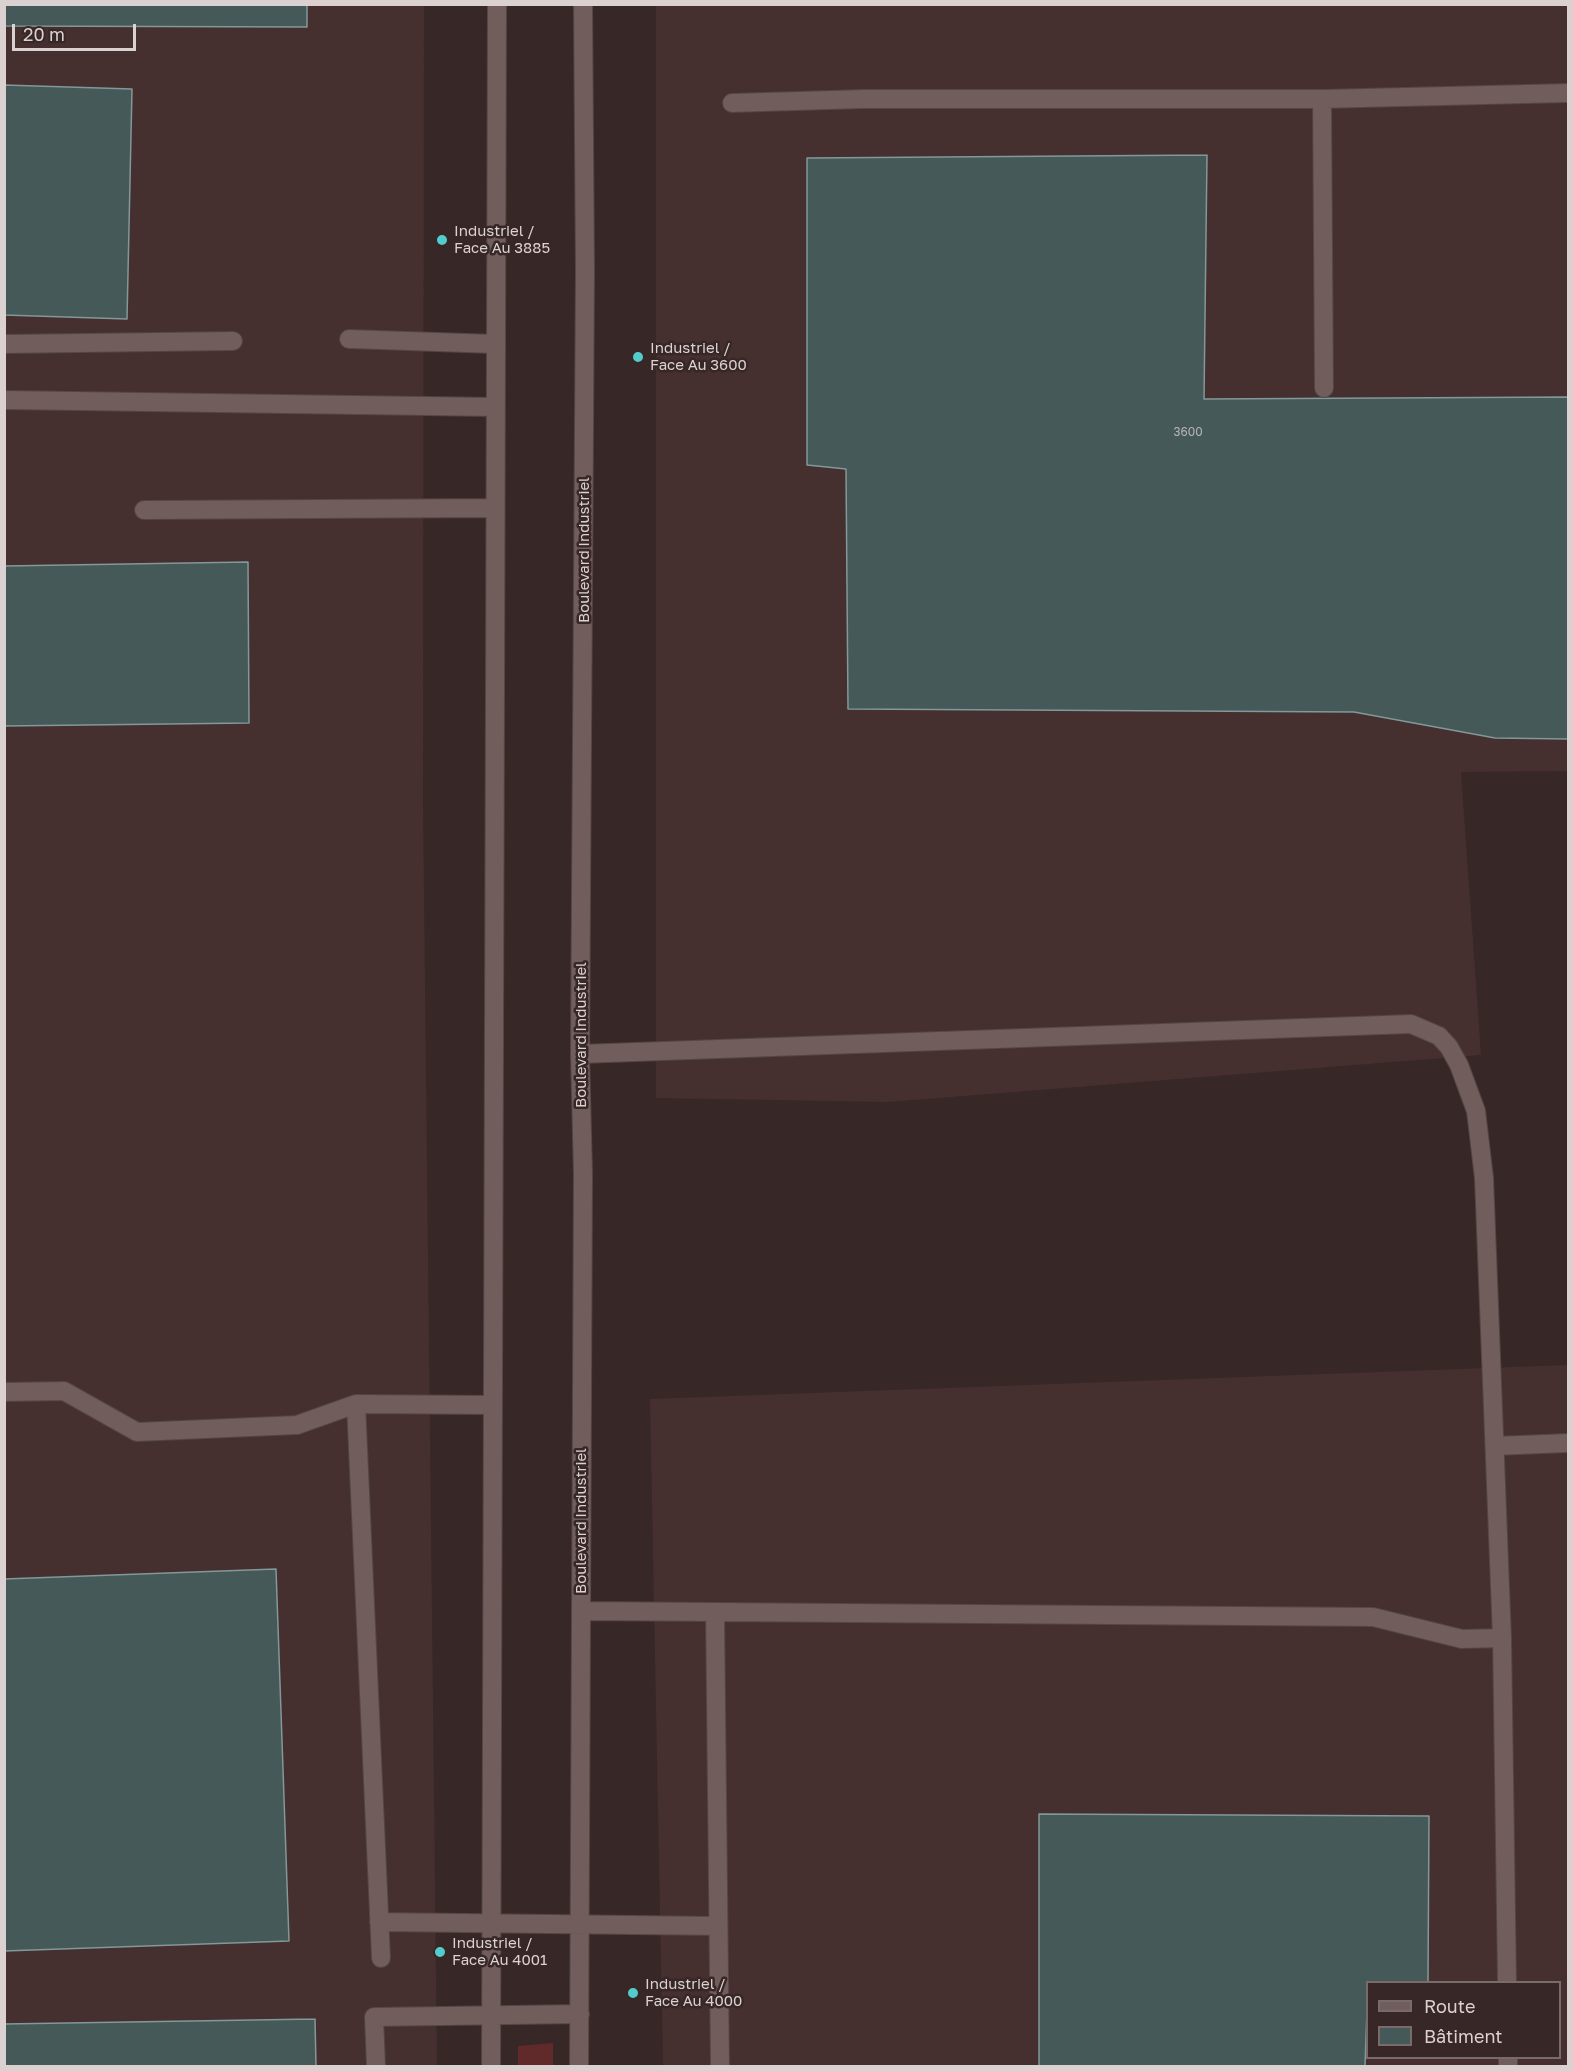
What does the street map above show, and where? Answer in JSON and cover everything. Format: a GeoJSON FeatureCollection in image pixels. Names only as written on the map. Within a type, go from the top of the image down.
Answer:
{"type":"FeatureCollection","features":[{"type":"Feature","properties":{"kind":"street"},"geometry":{"type":"LineString","coordinates":[[491,2067],[496,4]]}},
{"type":"Feature","properties":{"kind":"street","name":"Boulevard Industriel"},"geometry":{"type":"LineString","coordinates":[[579,2067],[583,1174],[580,1054],[585,271],[584,4]]}},
{"type":"Feature","properties":{"kind":"street"},"geometry":{"type":"LineString","coordinates":[[732,103],[863,99],[1322,99],[1569,93]]}},
{"type":"Feature","properties":{"kind":"street"},"geometry":{"type":"LineString","coordinates":[[1322,99],[1324,388]]}},
{"type":"Feature","properties":{"kind":"street"},"geometry":{"type":"LineString","coordinates":[[349,339],[495,344]]}},
{"type":"Feature","properties":{"kind":"street"},"geometry":{"type":"LineString","coordinates":[[4,344],[232,341]]}},
{"type":"Feature","properties":{"kind":"street"},"geometry":{"type":"LineString","coordinates":[[4,400],[495,407]]}},
{"type":"Feature","properties":{"kind":"street"},"geometry":{"type":"LineString","coordinates":[[144,510],[495,508]]}},
{"type":"Feature","properties":{"kind":"street"},"geometry":{"type":"LineString","coordinates":[[580,1054],[1385,1024],[1411,1024],[1439,1036],[1459,1065],[1478,1121],[1484,1178],[1502,1638],[1507,1981]]}},
{"type":"Feature","properties":{"kind":"street"},"geometry":{"type":"LineString","coordinates":[[4,1392],[64,1391],[137,1432],[297,1425],[356,1404],[493,1405]]}},
{"type":"Feature","properties":{"kind":"street"},"geometry":{"type":"LineString","coordinates":[[356,1404],[381,1958]]}},
{"type":"Feature","properties":{"kind":"street"},"geometry":{"type":"LineString","coordinates":[[1495,1446],[1569,1443]]}},
{"type":"Feature","properties":{"kind":"street"},"geometry":{"type":"LineString","coordinates":[[581,1611],[1373,1617],[1462,1639],[1502,1638]]}},
{"type":"Feature","properties":{"kind":"street"},"geometry":{"type":"LineString","coordinates":[[715,1612],[720,2067]]}},
{"type":"Feature","properties":{"kind":"street"},"geometry":{"type":"LineString","coordinates":[[379,1922],[718,1926]]}},
{"type":"Feature","properties":{"kind":"street"},"geometry":{"type":"LineString","coordinates":[[376,2067],[374,2017],[580,2014]]}},
{"type":"Feature","properties":{"kind":"shaded area"},"geometry":{"type":"Polygon","coordinates":[[[5,5],[424,5],[423,802],[437,2066],[5,2066],[5,5]]]}},
{"type":"Feature","properties":{"kind":"shaded area"},"geometry":{"type":"Polygon","coordinates":[[[656,5],[1568,5],[1568,771],[1461,772],[1481,1055],[888,1102],[656,1098],[656,5]]]}},
{"type":"Feature","properties":{"kind":"shaded area"},"geometry":{"type":"Polygon","coordinates":[[[1568,1365],[1568,2066],[663,2066],[650,1399],[1568,1365]]]}},
{"type":"Feature","properties":{"kind":"shaded area"},"geometry":{"type":"Polygon","coordinates":[[[553,2043],[553,2066],[518,2066],[518,2046],[553,2043]]]}},
{"type":"Feature","properties":{"kind":"building"},"geometry":{"type":"Polygon","coordinates":[[[4,4],[307,4],[307,27],[4,26],[4,4]]]}},
{"type":"Feature","properties":{"kind":"building"},"geometry":{"type":"Polygon","coordinates":[[[4,85],[132,89],[127,319],[4,315],[4,85]]]}},
{"type":"Feature","properties":{"kind":"building"},"geometry":{"type":"Polygon","coordinates":[[[1207,155],[1204,399],[1568,397],[1568,739],[1495,738],[1354,712],[848,709],[846,469],[807,465],[807,158],[1207,155]]]}},
{"type":"Feature","properties":{"kind":"building"},"geometry":{"type":"Polygon","coordinates":[[[248,562],[249,723],[4,726],[4,566],[248,562]]]}},
{"type":"Feature","properties":{"kind":"building"},"geometry":{"type":"Polygon","coordinates":[[[276,1569],[289,1941],[4,1951],[4,1579],[276,1569]]]}},
{"type":"Feature","properties":{"kind":"building"},"geometry":{"type":"Polygon","coordinates":[[[1039,1814],[1429,1816],[1428,1981],[1366,1981],[1365,2066],[1039,2066],[1039,1814]]]}},
{"type":"Feature","properties":{"kind":"building"},"geometry":{"type":"Polygon","coordinates":[[[315,2019],[316,2066],[4,2066],[4,2024],[315,2019]]]}},
{"type":"Feature","properties":{"kind":"place","name":"Industriel / Face Au 3885"},"geometry":{"type":"Point","coordinates":[442,240]}},
{"type":"Feature","properties":{"kind":"place","name":"Industriel / Face Au 3600"},"geometry":{"type":"Point","coordinates":[638,357]}},
{"type":"Feature","properties":{"kind":"place","name":"Industriel / Face Au 4001"},"geometry":{"type":"Point","coordinates":[440,1952]}},
{"type":"Feature","properties":{"kind":"place","name":"Industriel / Face Au 4000"},"geometry":{"type":"Point","coordinates":[633,1993]}}]}
